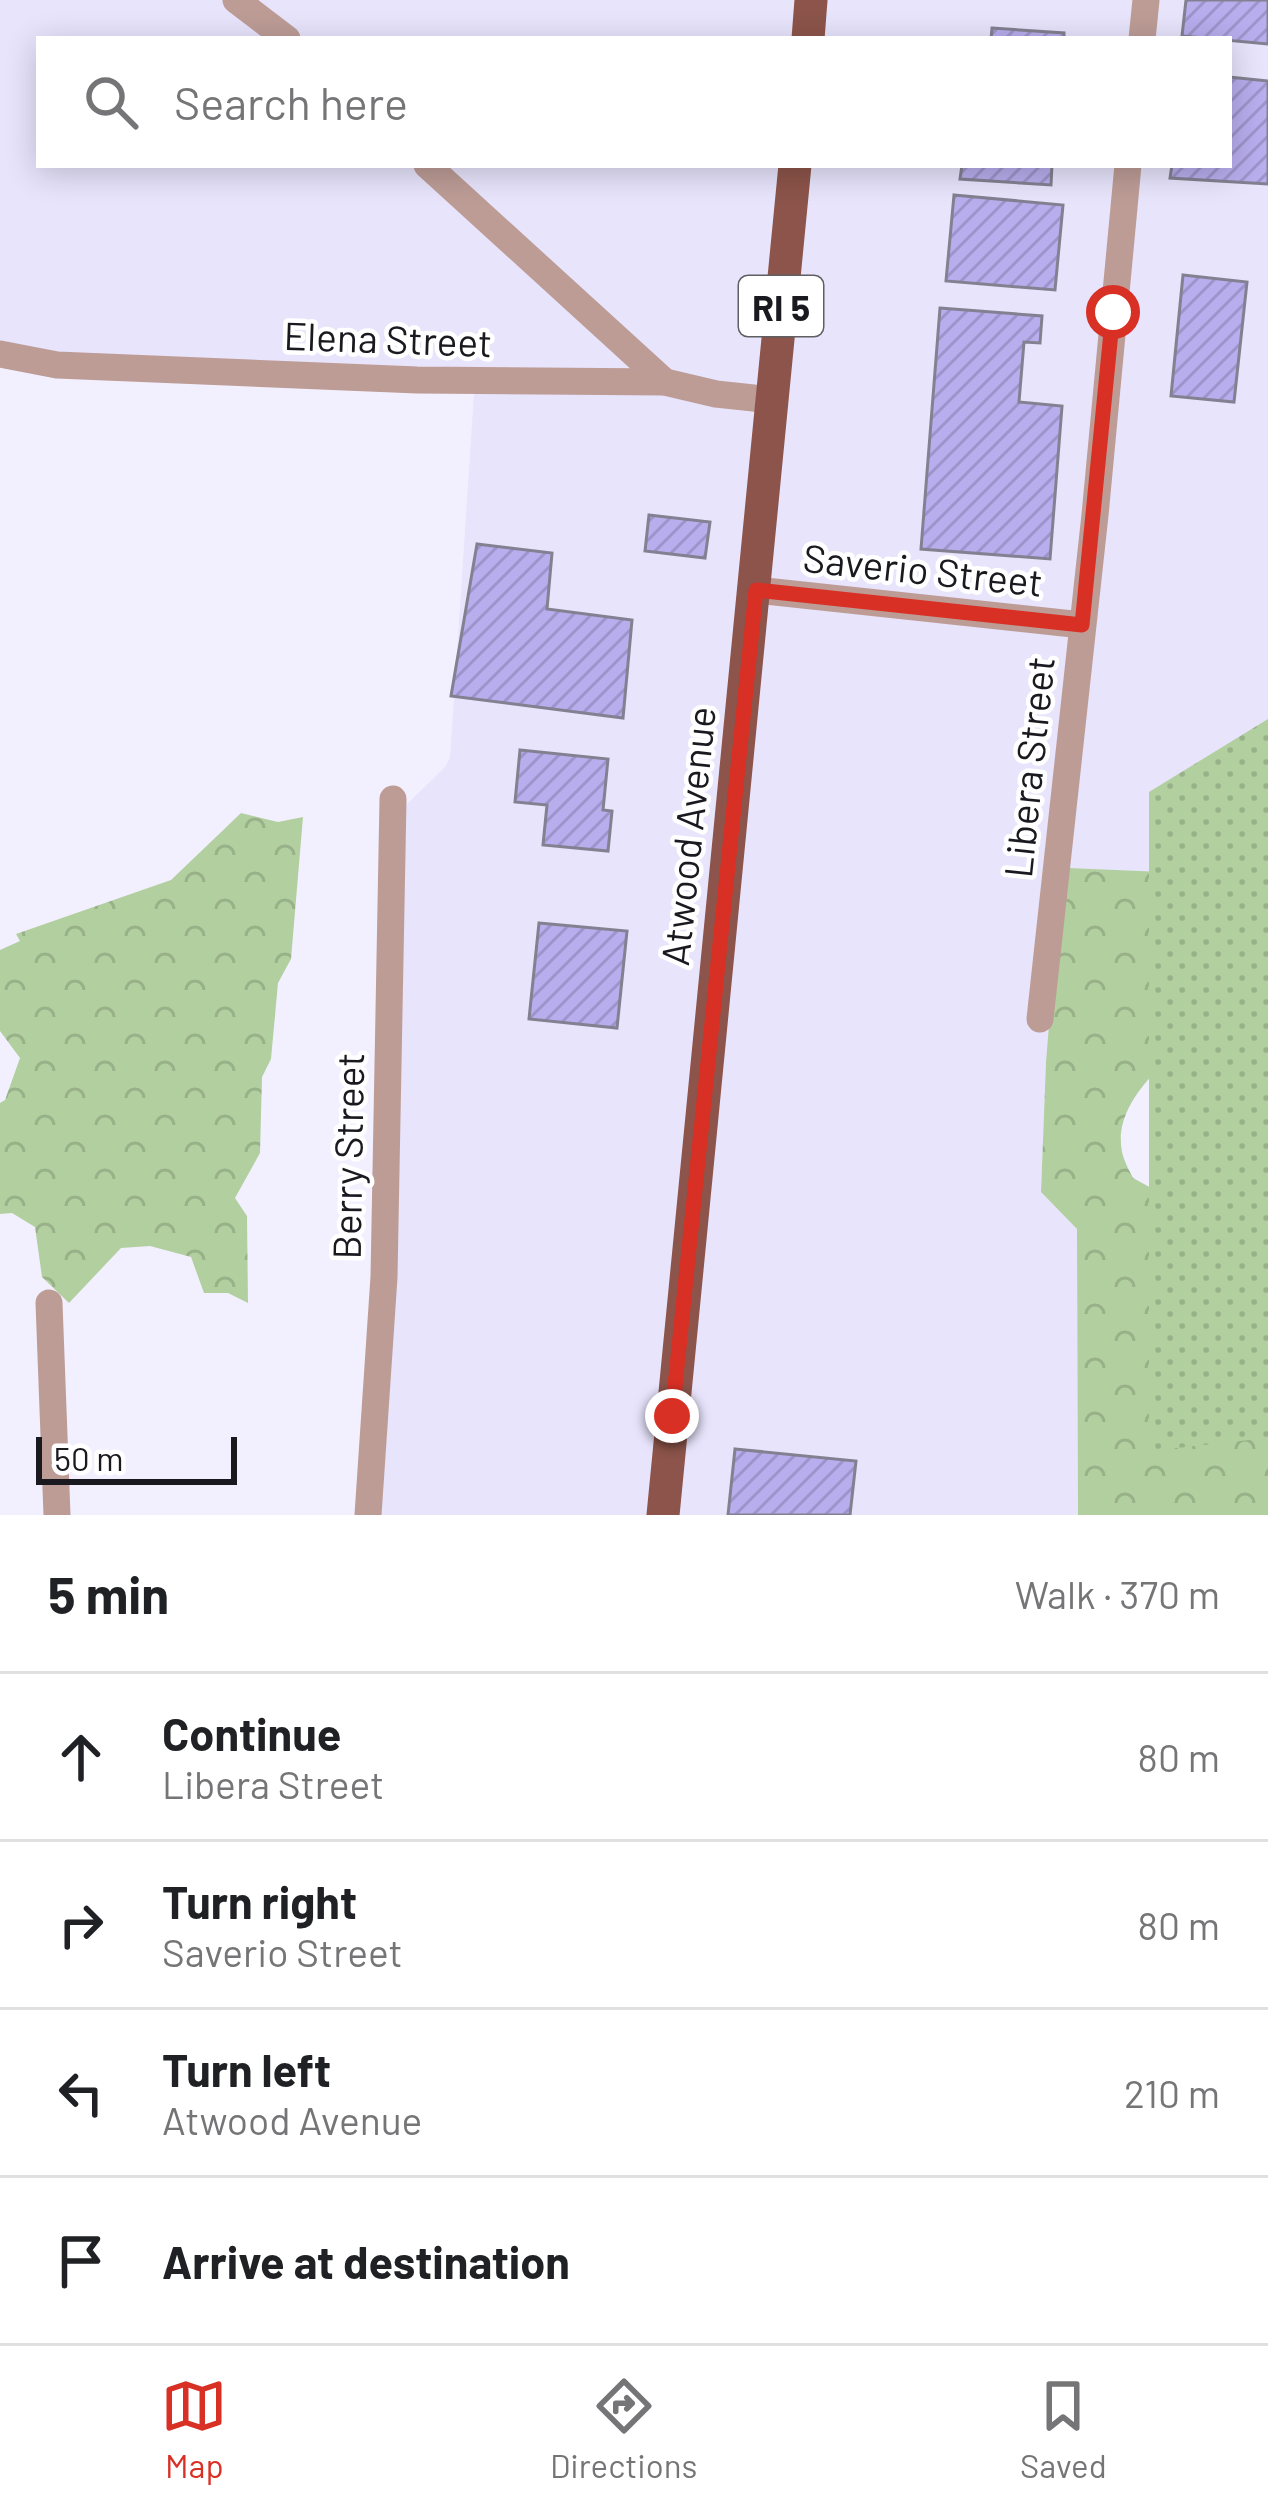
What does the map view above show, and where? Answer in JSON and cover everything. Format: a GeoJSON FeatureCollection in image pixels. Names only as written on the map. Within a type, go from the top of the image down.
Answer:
{"type":"FeatureCollection","features":[{"type":"Feature","properties":{"kind":"main road"},"geometry":{"type":"LineString","coordinates":[[808,36],[812,0]]}},
{"type":"Feature","properties":{"kind":"main road","name":"Atwood Avenue"},"geometry":{"type":"LineString","coordinates":[[663,1515],[795,168]]}},
{"type":"Feature","properties":{"kind":"street"},"geometry":{"type":"LineString","coordinates":[[236,0],[283,36]]}},
{"type":"Feature","properties":{"kind":"street"},"geometry":{"type":"LineString","coordinates":[[1142,36],[1146,0]]}},
{"type":"Feature","properties":{"kind":"street"},"geometry":{"type":"LineString","coordinates":[[430,168],[665,382]]}},
{"type":"Feature","properties":{"kind":"street","name":"Libera Street"},"geometry":{"type":"LineString","coordinates":[[1040,1019],[1128,168]]}},
{"type":"Feature","properties":{"kind":"street","name":"Elena Street"},"geometry":{"type":"LineString","coordinates":[[0,354],[57,365],[665,382],[772,400]]}},
{"type":"Feature","properties":{"kind":"street","name":"Saverio Street"},"geometry":{"type":"LineString","coordinates":[[756,590],[1082,625]]}},
{"type":"Feature","properties":{"kind":"street","name":"Berry Street"},"geometry":{"type":"LineString","coordinates":[[368,1515],[384,1277],[393,799]]}},
{"type":"Feature","properties":{"kind":"street"},"geometry":{"type":"LineString","coordinates":[[49,1303],[57,1515]]}},
{"type":"Feature","properties":{"kind":"shaded area"},"geometry":{"type":"Polygon","coordinates":[[[0,0],[1268,0],[1268,863],[1187,873],[1061,875],[1041,1192],[1077,1229],[1078,1515],[369,1515],[404,807],[450,758],[475,379],[0,351],[0,0]]]}},
{"type":"Feature","properties":{"kind":"green space"},"geometry":{"type":"Polygon","coordinates":[[[1268,719],[1268,1438],[1149,1451],[1149,792],[1268,719]]]}},
{"type":"Feature","properties":{"kind":"green space"},"geometry":{"type":"Polygon","coordinates":[[[241,813],[278,822],[303,817],[291,959],[278,983],[271,1059],[262,1077],[260,1153],[235,1198],[247,1216],[248,1303],[228,1293],[204,1293],[191,1257],[150,1246],[121,1248],[69,1303],[42,1277],[35,1227],[12,1213],[0,1214],[0,1103],[20,1058],[0,1031],[0,950],[20,941],[16,934],[171,880],[241,813]]]}},
{"type":"Feature","properties":{"kind":"green space"},"geometry":{"type":"Polygon","coordinates":[[[1068,868],[1186,873],[1215,1018],[1137,1094],[1121,1132],[1122,1152],[1133,1178],[1155,1190],[1268,1218],[1268,1515],[1078,1515],[1077,1229],[1041,1192],[1061,875],[1068,868]]]}},
{"type":"Feature","properties":{"kind":"building"},"geometry":{"type":"Polygon","coordinates":[[[1186,0],[1268,0],[1268,44],[1232,41],[1232,36],[1182,36],[1186,0]]]}},
{"type":"Feature","properties":{"kind":"building"},"geometry":{"type":"Polygon","coordinates":[[[992,28],[1064,33],[1064,36],[991,36],[992,28]]]}},
{"type":"Feature","properties":{"kind":"building"},"geometry":{"type":"Polygon","coordinates":[[[1232,77],[1268,81],[1268,184],[1170,178],[1172,168],[1232,168],[1232,77]]]}},
{"type":"Feature","properties":{"kind":"building"},"geometry":{"type":"Polygon","coordinates":[[[962,168],[1052,168],[1051,185],[960,179],[962,168]]]}},
{"type":"Feature","properties":{"kind":"building"},"geometry":{"type":"Polygon","coordinates":[[[954,195],[1063,205],[1055,290],[946,281],[954,195]]]}},
{"type":"Feature","properties":{"kind":"building"},"geometry":{"type":"Polygon","coordinates":[[[1183,275],[1247,282],[1234,402],[1171,396],[1183,275]]]}},
{"type":"Feature","properties":{"kind":"building"},"geometry":{"type":"Polygon","coordinates":[[[940,308],[1042,316],[1040,343],[1024,342],[1019,402],[1062,406],[1050,559],[921,549],[940,308]]]}},
{"type":"Feature","properties":{"kind":"building"},"geometry":{"type":"Polygon","coordinates":[[[649,515],[710,522],[705,558],[645,551],[649,515]]]}},
{"type":"Feature","properties":{"kind":"building"},"geometry":{"type":"Polygon","coordinates":[[[477,544],[552,553],[547,609],[632,620],[623,718],[451,696],[477,544]]]}},
{"type":"Feature","properties":{"kind":"building"},"geometry":{"type":"Polygon","coordinates":[[[520,750],[608,759],[603,810],[612,811],[608,851],[543,845],[547,805],[515,802],[520,750]]]}},
{"type":"Feature","properties":{"kind":"building"},"geometry":{"type":"Polygon","coordinates":[[[539,923],[627,931],[617,1028],[529,1019],[539,923]]]}},
{"type":"Feature","properties":{"kind":"building"},"geometry":{"type":"Polygon","coordinates":[[[735,1449],[856,1461],[850,1515],[728,1515],[735,1449]]]}},
{"type":"Feature","properties":{"kind":"route"},"geometry":{"type":"LineString","coordinates":[[672,1416],[756,590],[1082,625],[1113,312]]}}]}
